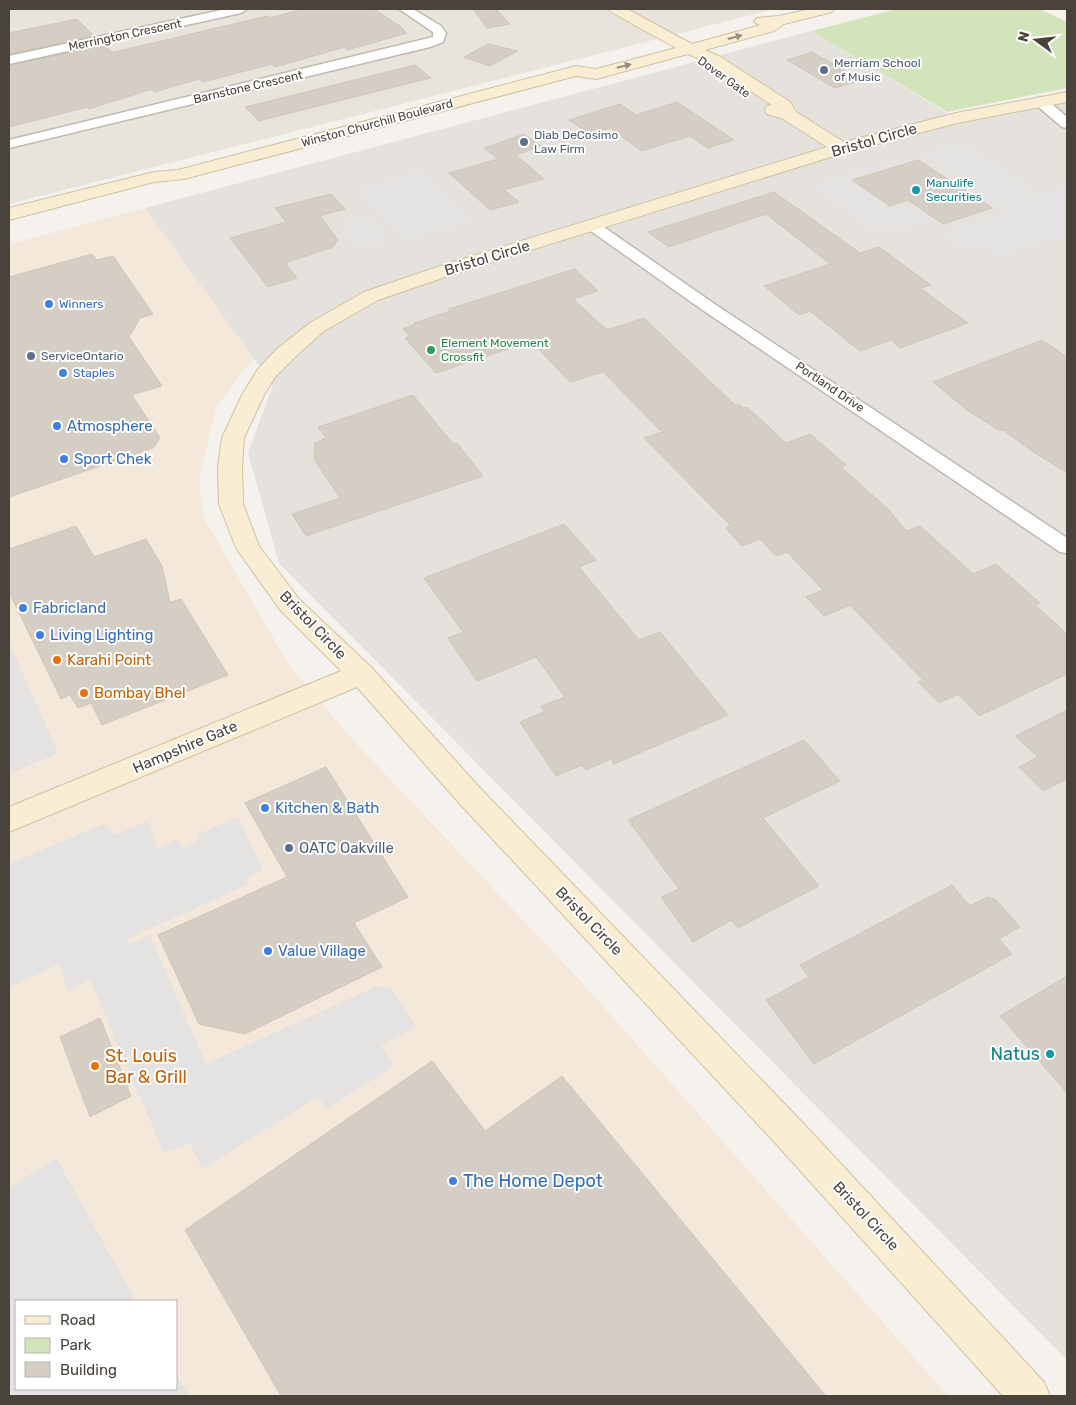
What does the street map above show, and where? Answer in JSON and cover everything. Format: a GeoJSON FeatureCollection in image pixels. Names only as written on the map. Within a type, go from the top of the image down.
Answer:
{"type":"FeatureCollection","features":[{"type":"Feature","properties":{"kind":"street","name":"Merrington Crescent"},"geometry":{"type":"LineString","coordinates":[[9,60],[241,9]]}},
{"type":"Feature","properties":{"kind":"street","name":"Barnstone Crescent"},"geometry":{"type":"LineString","coordinates":[[9,144],[430,43],[439,39],[437,29],[405,9]]}},
{"type":"Feature","properties":{"kind":"street","name":"Dover Gate"},"geometry":{"type":"LineString","coordinates":[[616,9],[682,45],[713,59],[784,106],[789,115],[842,148]]}},
{"type":"Feature","properties":{"kind":"street","name":"Winston Churchill Boulevard"},"geometry":{"type":"LineString","coordinates":[[9,214],[154,177],[178,175],[576,71],[596,74],[682,45],[769,28],[780,21],[827,9]]}},
{"type":"Feature","properties":{"kind":"street","name":"Bristol Circle"},"geometry":{"type":"LineString","coordinates":[[1030,1396],[590,920],[470,796],[361,674],[290,605],[248,548],[231,504],[230,467],[233,438],[253,395],[266,374],[317,327],[371,296],[453,268],[842,148],[956,118],[1067,97]]}},
{"type":"Feature","properties":{"kind":"street"},"geometry":{"type":"LineString","coordinates":[[1040,101],[1067,124]]}},
{"type":"Feature","properties":{"kind":"street","name":"Winston Churchill Boulevard"},"geometry":{"type":"LineString","coordinates":[[9,225],[162,184],[178,175]]}},
{"type":"Feature","properties":{"kind":"street","name":"Portland Drive"},"geometry":{"type":"LineString","coordinates":[[593,226],[710,308],[1067,547]]}},
{"type":"Feature","properties":{"kind":"street","name":"Hampshire Gate"},"geometry":{"type":"LineString","coordinates":[[9,820],[361,674]]}},
{"type":"Feature","properties":{"kind":"shaded area"},"geometry":{"type":"Polygon","coordinates":[[[9,9],[775,9],[9,204],[9,9]]]}},
{"type":"Feature","properties":{"kind":"shaded area"},"geometry":{"type":"Polygon","coordinates":[[[811,31],[955,118],[1067,97],[1067,1360],[279,563],[248,453],[273,385],[145,208],[811,31]]]}},
{"type":"Feature","properties":{"kind":"shaded area"},"geometry":{"type":"Polygon","coordinates":[[[962,142],[1034,188],[1027,190],[1035,196],[1067,185],[1067,235],[998,258],[984,247],[968,252],[940,232],[1005,211],[926,157],[849,180],[891,211],[914,204],[934,219],[892,232],[882,225],[870,229],[811,185],[962,142]]]}},
{"type":"Feature","properties":{"kind":"shaded area"},"geometry":{"type":"Polygon","coordinates":[[[421,170],[475,220],[406,241],[354,189],[421,170]]]}},
{"type":"Feature","properties":{"kind":"shaded area"},"geometry":{"type":"Polygon","coordinates":[[[145,208],[257,357],[240,375],[216,408],[199,480],[204,518],[289,665],[355,742],[587,988],[948,1396],[9,1396],[9,244],[145,208]]]}},
{"type":"Feature","properties":{"kind":"shaded area"},"geometry":{"type":"Polygon","coordinates":[[[369,215],[390,241],[359,249],[337,223],[369,215]]]}},
{"type":"Feature","properties":{"kind":"shaded area"},"geometry":{"type":"Polygon","coordinates":[[[9,642],[58,753],[9,774],[9,642]]]}},
{"type":"Feature","properties":{"kind":"shaded area"},"geometry":{"type":"Polygon","coordinates":[[[238,817],[263,870],[246,878],[249,884],[127,939],[129,944],[150,935],[206,1064],[377,986],[392,989],[416,1026],[381,1046],[394,1066],[327,1109],[318,1097],[202,1169],[190,1143],[164,1153],[90,980],[68,991],[59,964],[9,988],[9,864],[106,823],[114,835],[148,821],[157,849],[177,839],[182,848],[198,841],[196,835],[238,817]]]}},
{"type":"Feature","properties":{"kind":"shaded area"},"geometry":{"type":"Polygon","coordinates":[[[56,1158],[135,1300],[15,1300],[15,1390],[178,1390],[178,1377],[189,1396],[9,1396],[9,1188],[56,1158]]]}},
{"type":"Feature","properties":{"kind":"green space"},"geometry":{"type":"Polygon","coordinates":[[[897,9],[1040,9],[1067,22],[1067,88],[947,112],[811,31],[897,9]]]}},
{"type":"Feature","properties":{"kind":"building"},"geometry":{"type":"Polygon","coordinates":[[[303,9],[374,9],[407,33],[347,50],[345,47],[275,67],[272,64],[203,82],[199,79],[155,92],[152,89],[89,109],[87,107],[9,127],[9,66],[104,45],[112,52],[115,52],[303,9]]]}},
{"type":"Feature","properties":{"kind":"building"},"geometry":{"type":"Polygon","coordinates":[[[473,9],[496,9],[510,24],[487,28],[473,9]]]}},
{"type":"Feature","properties":{"kind":"building"},"geometry":{"type":"Polygon","coordinates":[[[77,19],[94,36],[9,54],[9,33],[77,19]]]}},
{"type":"Feature","properties":{"kind":"building"},"geometry":{"type":"Polygon","coordinates":[[[488,44],[518,51],[490,66],[464,57],[488,44]]]}},
{"type":"Feature","properties":{"kind":"building","name":"Merriam School of Music"},"geometry":{"type":"Polygon","coordinates":[[[812,52],[861,80],[835,88],[787,60],[812,52]]]}},
{"type":"Feature","properties":{"kind":"building"},"geometry":{"type":"Polygon","coordinates":[[[415,65],[431,78],[259,121],[245,107],[415,65]]]}},
{"type":"Feature","properties":{"kind":"building"},"geometry":{"type":"Polygon","coordinates":[[[677,102],[734,140],[708,148],[690,136],[642,151],[610,128],[589,134],[569,120],[620,104],[636,115],[677,102]]]}},
{"type":"Feature","properties":{"kind":"building"},"geometry":{"type":"Polygon","coordinates":[[[524,134],[541,146],[516,155],[544,179],[504,190],[519,202],[490,210],[449,173],[498,159],[484,148],[524,134]]]}},
{"type":"Feature","properties":{"kind":"building","name":"Manulife Securities"},"geometry":{"type":"Polygon","coordinates":[[[918,160],[992,208],[943,224],[908,200],[890,206],[852,180],[918,160]]]}},
{"type":"Feature","properties":{"kind":"building"},"geometry":{"type":"Polygon","coordinates":[[[774,192],[860,253],[879,247],[931,285],[920,288],[968,323],[900,348],[891,340],[860,351],[810,311],[799,315],[764,286],[830,264],[766,214],[669,247],[648,232],[774,192]]]}},
{"type":"Feature","properties":{"kind":"building"},"geometry":{"type":"Polygon","coordinates":[[[331,194],[345,209],[320,216],[338,240],[333,247],[285,263],[297,278],[268,287],[230,238],[286,222],[275,208],[331,194]]]}},
{"type":"Feature","properties":{"kind":"building"},"geometry":{"type":"Polygon","coordinates":[[[92,254],[97,260],[113,256],[153,314],[140,318],[129,337],[162,386],[132,395],[160,438],[153,448],[9,497],[9,277],[92,254]]]}},
{"type":"Feature","properties":{"kind":"building"},"geometry":{"type":"Polygon","coordinates":[[[575,269],[598,291],[573,299],[607,330],[644,318],[736,406],[739,404],[743,408],[747,407],[786,443],[810,434],[846,465],[841,467],[889,510],[906,531],[920,526],[973,574],[996,564],[1040,603],[1035,605],[1067,634],[1067,674],[979,716],[958,694],[939,703],[918,682],[923,680],[850,605],[824,616],[806,597],[823,590],[787,552],[776,556],[760,539],[742,546],[726,528],[731,526],[644,438],[662,432],[603,372],[570,382],[531,341],[436,373],[405,338],[410,336],[403,329],[416,324],[414,323],[450,311],[449,309],[575,269]]]}},
{"type":"Feature","properties":{"kind":"building"},"geometry":{"type":"Polygon","coordinates":[[[1042,340],[1067,357],[1067,473],[1003,430],[1000,431],[967,410],[933,382],[1042,340]]]}},
{"type":"Feature","properties":{"kind":"building"},"geometry":{"type":"Polygon","coordinates":[[[413,395],[453,444],[457,443],[483,476],[306,536],[292,514],[340,498],[314,459],[315,443],[326,438],[318,427],[413,395]]]}},
{"type":"Feature","properties":{"kind":"building"},"geometry":{"type":"Polygon","coordinates":[[[564,524],[596,560],[579,567],[639,640],[660,632],[728,715],[614,764],[611,759],[586,770],[582,765],[556,776],[520,722],[544,712],[541,706],[565,697],[536,657],[477,681],[448,638],[463,632],[424,578],[564,524]]]}},
{"type":"Feature","properties":{"kind":"building"},"geometry":{"type":"Polygon","coordinates":[[[76,526],[94,557],[146,539],[162,566],[170,602],[181,599],[228,675],[102,725],[91,703],[78,708],[70,695],[61,699],[9,592],[9,549],[76,526]]]}},
{"type":"Feature","properties":{"kind":"building"},"geometry":{"type":"Polygon","coordinates":[[[1067,710],[1067,779],[1043,791],[1019,767],[1038,757],[1015,736],[1067,710]]]}},
{"type":"Feature","properties":{"kind":"building"},"geometry":{"type":"Polygon","coordinates":[[[804,740],[840,781],[763,818],[819,886],[738,928],[731,920],[693,942],[661,897],[679,889],[628,820],[804,740]]]}},
{"type":"Feature","properties":{"kind":"building","name":"Value Village"},"geometry":{"type":"Polygon","coordinates":[[[326,767],[408,897],[354,923],[382,967],[245,1034],[199,1024],[158,935],[287,877],[245,803],[326,767]]]}},
{"type":"Feature","properties":{"kind":"building"},"geometry":{"type":"Polygon","coordinates":[[[952,885],[970,906],[987,897],[995,899],[1020,927],[999,939],[1012,954],[814,1064],[766,1000],[809,977],[800,965],[952,885]]]}},
{"type":"Feature","properties":{"kind":"building","name":"Natus"},"geometry":{"type":"Polygon","coordinates":[[[1067,976],[1067,1093],[1000,1016],[1067,976]]]}},
{"type":"Feature","properties":{"kind":"building","name":"St. Louis Bar & Grill"},"geometry":{"type":"Polygon","coordinates":[[[100,1018],[131,1096],[90,1117],[60,1037],[100,1018]]]}},
{"type":"Feature","properties":{"kind":"building","name":"The Home Depot"},"geometry":{"type":"Polygon","coordinates":[[[432,1061],[485,1131],[562,1076],[826,1396],[281,1396],[185,1230],[432,1061]]]}},
{"type":"Feature","properties":{"kind":"place","name":"Merriam School of Music"},"geometry":{"type":"Point","coordinates":[824,70]}},
{"type":"Feature","properties":{"kind":"place","name":"Diab DeCosimo Law Firm"},"geometry":{"type":"Point","coordinates":[524,142]}},
{"type":"Feature","properties":{"kind":"place","name":"Manulife Securities"},"geometry":{"type":"Point","coordinates":[916,190]}},
{"type":"Feature","properties":{"kind":"place","name":"Winners"},"geometry":{"type":"Point","coordinates":[49,304]}},
{"type":"Feature","properties":{"kind":"place","name":"Element Movement Crossfit"},"geometry":{"type":"Point","coordinates":[431,350]}},
{"type":"Feature","properties":{"kind":"place","name":"ServiceOntario"},"geometry":{"type":"Point","coordinates":[31,356]}},
{"type":"Feature","properties":{"kind":"place","name":"Staples"},"geometry":{"type":"Point","coordinates":[63,373]}},
{"type":"Feature","properties":{"kind":"place","name":"Atmosphere"},"geometry":{"type":"Point","coordinates":[57,426]}},
{"type":"Feature","properties":{"kind":"place","name":"Sport Chek"},"geometry":{"type":"Point","coordinates":[64,459]}},
{"type":"Feature","properties":{"kind":"place","name":"Fabricland"},"geometry":{"type":"Point","coordinates":[23,608]}},
{"type":"Feature","properties":{"kind":"place","name":"Living Lighting"},"geometry":{"type":"Point","coordinates":[40,635]}},
{"type":"Feature","properties":{"kind":"place","name":"Karahi Point"},"geometry":{"type":"Point","coordinates":[57,660]}},
{"type":"Feature","properties":{"kind":"place","name":"Bombay Bhel"},"geometry":{"type":"Point","coordinates":[84,693]}},
{"type":"Feature","properties":{"kind":"place","name":"Kitchen & Bath"},"geometry":{"type":"Point","coordinates":[265,808]}},
{"type":"Feature","properties":{"kind":"place","name":"OATC Oakville"},"geometry":{"type":"Point","coordinates":[289,848]}},
{"type":"Feature","properties":{"kind":"place","name":"Value Village"},"geometry":{"type":"Point","coordinates":[268,951]}},
{"type":"Feature","properties":{"kind":"place","name":"Natus"},"geometry":{"type":"Point","coordinates":[1050,1054]}},
{"type":"Feature","properties":{"kind":"place","name":"St. Louis Bar & Grill"},"geometry":{"type":"Point","coordinates":[95,1066]}},
{"type":"Feature","properties":{"kind":"place","name":"The Home Depot"},"geometry":{"type":"Point","coordinates":[453,1181]}}]}
